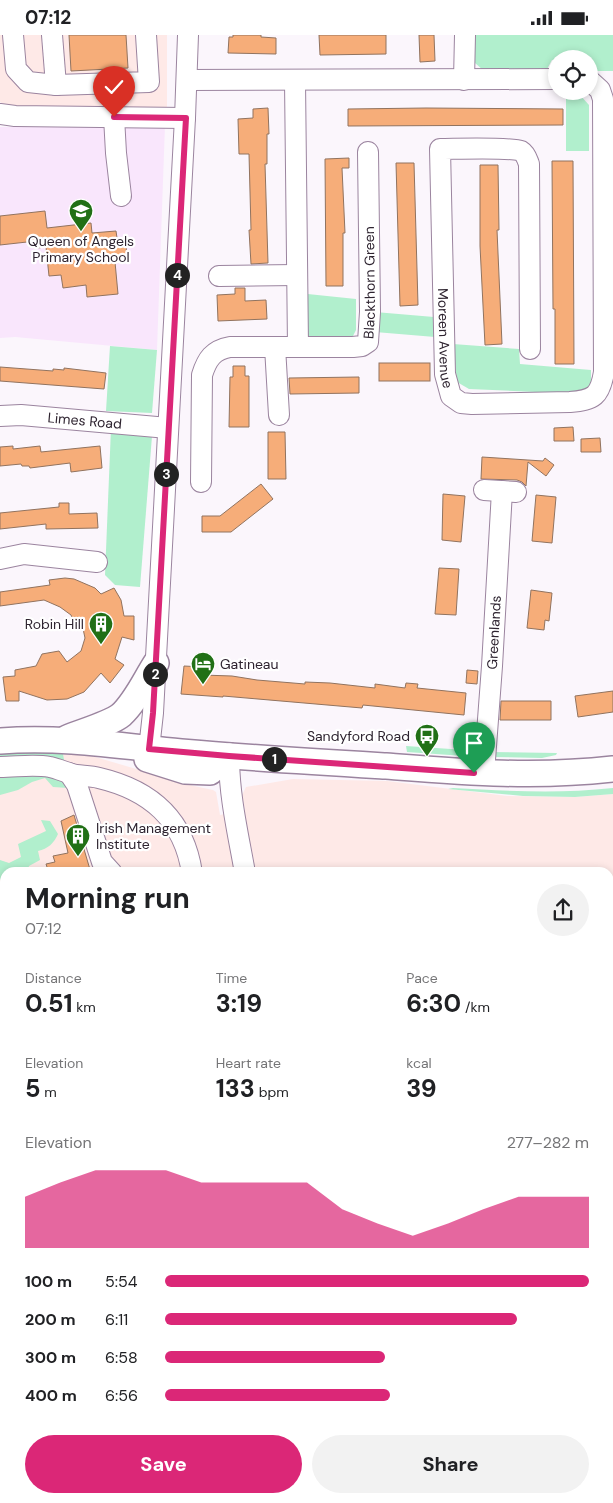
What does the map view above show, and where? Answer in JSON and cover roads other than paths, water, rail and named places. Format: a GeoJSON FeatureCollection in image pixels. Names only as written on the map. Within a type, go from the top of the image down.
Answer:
{"type":"FeatureCollection","features":[{"type":"Feature","properties":{"kind":"main road"},"geometry":{"type":"LineString","coordinates":[[62,739],[102,725],[120,716],[135,697],[156,663]]}},
{"type":"Feature","properties":{"kind":"main road"},"geometry":{"type":"LineString","coordinates":[[0,741],[62,739],[229,756],[484,773],[541,775],[613,769]]}},
{"type":"Feature","properties":{"kind":"main road"},"geometry":{"type":"LineString","coordinates":[[113,745],[148,760],[185,771],[210,772],[229,756]]}},
{"type":"Feature","properties":{"kind":"street"},"geometry":{"type":"LineString","coordinates":[[13,35],[16,69],[28,83],[56,85],[149,82],[146,35]]}},
{"type":"Feature","properties":{"kind":"street"},"geometry":{"type":"LineString","coordinates":[[52,35],[56,85]]}},
{"type":"Feature","properties":{"kind":"street"},"geometry":{"type":"LineString","coordinates":[[149,749],[156,663],[186,118],[188,35]]}},
{"type":"Feature","properties":{"kind":"street"},"geometry":{"type":"LineString","coordinates":[[464,79],[465,35]]}},
{"type":"Feature","properties":{"kind":"street"},"geometry":{"type":"LineString","coordinates":[[187,80],[548,79]]}},
{"type":"Feature","properties":{"kind":"street"},"geometry":{"type":"LineString","coordinates":[[295,81],[298,347]]}},
{"type":"Feature","properties":{"kind":"street"},"geometry":{"type":"LineString","coordinates":[[82,83],[83,116]]}},
{"type":"Feature","properties":{"kind":"street","name":"Moreen Avenue"},"geometry":{"type":"LineString","coordinates":[[530,349],[529,164],[526,156],[520,151],[514,150],[440,149],[445,374],[451,396],[461,403],[472,404],[570,402],[583,401],[594,397],[602,387],[604,372],[608,239],[603,99],[598,88]]}},
{"type":"Feature","properties":{"kind":"street"},"geometry":{"type":"LineString","coordinates":[[0,114],[14,116],[186,118]]}},
{"type":"Feature","properties":{"kind":"street"},"geometry":{"type":"LineString","coordinates":[[114,117],[121,197]]}},
{"type":"Feature","properties":{"kind":"street","name":"Blackthorn Green"},"geometry":{"type":"LineString","coordinates":[[201,482],[202,375],[205,364],[212,355],[220,349],[230,347],[362,346],[368,342],[370,312],[368,152]]}},
{"type":"Feature","properties":{"kind":"street"},"geometry":{"type":"LineString","coordinates":[[219,276],[297,275]]}},
{"type":"Feature","properties":{"kind":"street"},"geometry":{"type":"LineString","coordinates":[[275,347],[279,415]]}},
{"type":"Feature","properties":{"kind":"street","name":"Limes Road"},"geometry":{"type":"LineString","coordinates":[[0,417],[21,415],[168,428]]}},
{"type":"Feature","properties":{"kind":"street","name":"Greenlands"},"geometry":{"type":"LineString","coordinates":[[484,773],[496,607],[500,491]]}},
{"type":"Feature","properties":{"kind":"street"},"geometry":{"type":"LineString","coordinates":[[0,559],[24,554],[97,562]]}},
{"type":"Feature","properties":{"kind":"street"},"geometry":{"type":"LineString","coordinates":[[229,756],[233,813],[244,867]]}},
{"type":"Feature","properties":{"kind":"street"},"geometry":{"type":"LineString","coordinates":[[0,767],[29,765],[51,767],[69,773],[99,778],[147,797],[164,811],[182,837],[191,867]]}},
{"type":"Feature","properties":{"kind":"street"},"geometry":{"type":"LineString","coordinates":[[69,773],[77,785],[102,862],[107,867]]}},
{"type":"Feature","properties":{"kind":"place","name":"Queen of Angels Primary School"},"geometry":{"type":"Point","coordinates":[81,232]}},
{"type":"Feature","properties":{"kind":"place","name":"Robin Hill"},"geometry":{"type":"Point","coordinates":[101,645]}},
{"type":"Feature","properties":{"kind":"place","name":"Gatineau"},"geometry":{"type":"Point","coordinates":[203,685]}},
{"type":"Feature","properties":{"kind":"place","name":"Sandyford Road"},"geometry":{"type":"Point","coordinates":[427,757]}},
{"type":"Feature","properties":{"kind":"place","name":"Irish Management Institute"},"geometry":{"type":"Point","coordinates":[78,857]}}]}
